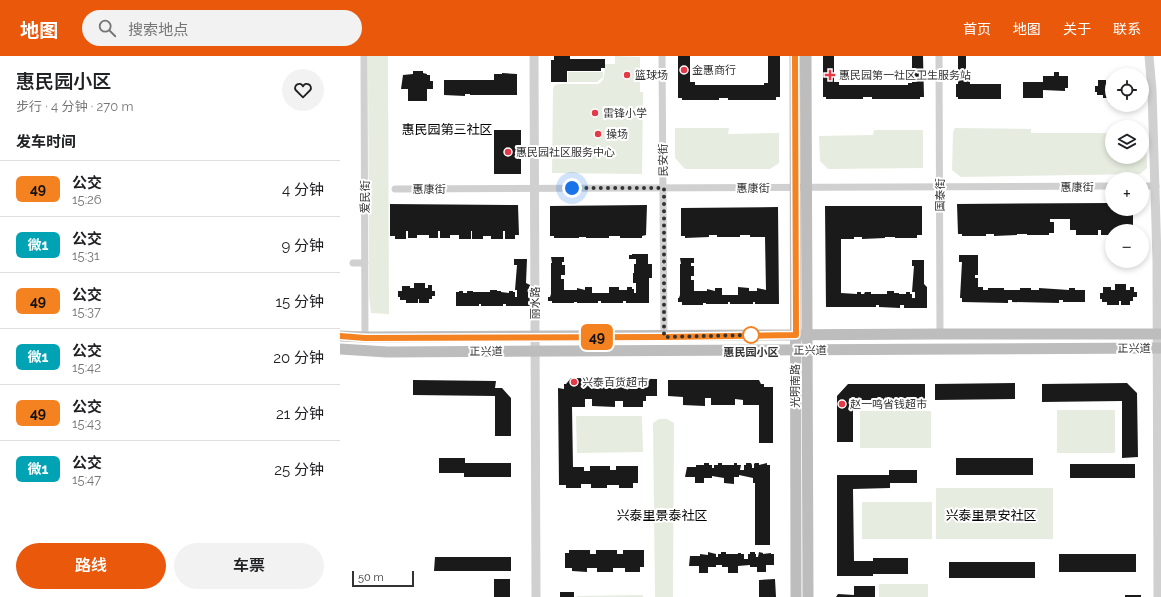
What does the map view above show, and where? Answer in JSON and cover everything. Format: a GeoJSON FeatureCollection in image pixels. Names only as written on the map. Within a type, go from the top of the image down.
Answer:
{"type":"FeatureCollection","features":[{"type":"Feature","properties":{"kind":"main road","name":"光明南路"},"geometry":{"type":"LineString","coordinates":[[795,56],[808,335],[808,597]]}},
{"type":"Feature","properties":{"kind":"main road","name":"光明南路"},"geometry":{"type":"LineString","coordinates":[[796,597],[795,350],[806,56]]}},
{"type":"Feature","properties":{"kind":"main road","name":"正兴道"},"geometry":{"type":"LineString","coordinates":[[340,336],[365,338],[1159,334]]}},
{"type":"Feature","properties":{"kind":"main road","name":"正兴道"},"geometry":{"type":"LineString","coordinates":[[340,349],[386,352],[1159,348]]}},
{"type":"Feature","properties":{"kind":"street","name":"爱民街"},"geometry":{"type":"LineString","coordinates":[[364,56],[365,338]]}},
{"type":"Feature","properties":{"kind":"street","name":"丽水路"},"geometry":{"type":"LineString","coordinates":[[534,56],[536,597]]}},
{"type":"Feature","properties":{"kind":"street","name":"民安街"},"geometry":{"type":"LineString","coordinates":[[662,56],[664,337]]}},
{"type":"Feature","properties":{"kind":"street","name":"国泰街"},"geometry":{"type":"LineString","coordinates":[[939,56],[940,334]]}},
{"type":"Feature","properties":{"kind":"street"},"geometry":{"type":"LineString","coordinates":[[1148,56],[1152,90],[1156,186],[1159,334],[1158,597]]}},
{"type":"Feature","properties":{"kind":"street","name":"惠康街"},"geometry":{"type":"LineString","coordinates":[[395,189],[940,188],[1105,186]]}},
{"type":"Feature","properties":{"kind":"street"},"geometry":{"type":"LineString","coordinates":[[1149,186],[1156,186]]}},
{"type":"Feature","properties":{"kind":"street"},"geometry":{"type":"LineString","coordinates":[[353,263],[365,263]]}},
{"type":"Feature","properties":{"kind":"shaded area"},"geometry":{"type":"Polygon","coordinates":[[[368,56],[388,56],[389,314],[371,313],[369,295],[368,56]]]}},
{"type":"Feature","properties":{"kind":"shaded area","name":"操场"},"geometry":{"type":"Polygon","coordinates":[[[615,56],[640,57],[640,92],[643,92],[642,174],[552,173],[553,88],[555,85],[559,84],[599,84],[604,77],[605,64],[615,64],[615,56]]]}},
{"type":"Feature","properties":{"kind":"shaded area"},"geometry":{"type":"Polygon","coordinates":[[[568,72],[603,72],[603,77],[597,82],[568,82],[568,72]]]}},
{"type":"Feature","properties":{"kind":"shaded area"},"geometry":{"type":"Polygon","coordinates":[[[675,128],[729,128],[728,134],[779,133],[779,163],[770,169],[685,169],[675,158],[675,128]]]}},
{"type":"Feature","properties":{"kind":"shaded area"},"geometry":{"type":"Polygon","coordinates":[[[955,128],[1031,129],[1031,133],[1105,133],[1105,164],[1147,164],[1147,168],[1142,172],[1105,172],[1105,175],[961,177],[952,170],[953,132],[955,128]]]}},
{"type":"Feature","properties":{"kind":"shaded area"},"geometry":{"type":"Polygon","coordinates":[[[874,130],[923,130],[923,168],[828,169],[820,161],[819,136],[873,135],[874,130]]]}},
{"type":"Feature","properties":{"kind":"shaded area"},"geometry":{"type":"Polygon","coordinates":[[[1057,410],[1115,410],[1115,453],[1057,453],[1057,410]]]}},
{"type":"Feature","properties":{"kind":"shaded area"},"geometry":{"type":"Polygon","coordinates":[[[860,411],[931,411],[931,448],[860,448],[860,411]]]}},
{"type":"Feature","properties":{"kind":"shaded area"},"geometry":{"type":"Polygon","coordinates":[[[576,416],[642,416],[643,452],[577,453],[576,416]]]}},
{"type":"Feature","properties":{"kind":"shaded area"},"geometry":{"type":"Polygon","coordinates":[[[659,419],[667,419],[674,423],[673,597],[655,597],[653,423],[659,419]]]}},
{"type":"Feature","properties":{"kind":"shaded area"},"geometry":{"type":"Polygon","coordinates":[[[936,488],[1053,488],[1053,539],[936,539],[936,488]]]}},
{"type":"Feature","properties":{"kind":"shaded area"},"geometry":{"type":"Polygon","coordinates":[[[862,502],[932,502],[932,539],[862,539],[862,502]]]}},
{"type":"Feature","properties":{"kind":"shaded area"},"geometry":{"type":"Polygon","coordinates":[[[879,584],[928,584],[928,597],[879,597],[879,584]]]}},
{"type":"Feature","properties":{"kind":"shaded area"},"geometry":{"type":"Polygon","coordinates":[[[643,595],[643,597],[577,597],[577,596],[643,595]]]}},
{"type":"Feature","properties":{"kind":"building"},"geometry":{"type":"Polygon","coordinates":[[[554,56],[570,56],[570,59],[605,59],[605,68],[601,68],[601,71],[567,71],[567,82],[551,82],[551,60],[554,60],[554,56]]]}},
{"type":"Feature","properties":{"kind":"building"},"geometry":{"type":"Polygon","coordinates":[[[678,56],[690,56],[690,82],[695,82],[695,85],[764,85],[764,83],[768,83],[768,56],[780,56],[780,97],[776,97],[776,100],[728,100],[728,98],[719,98],[719,100],[682,100],[682,98],[678,98],[678,56]]]}},
{"type":"Feature","properties":{"kind":"building"},"geometry":{"type":"Polygon","coordinates":[[[823,56],[834,56],[834,82],[839,82],[839,85],[908,85],[908,83],[912,83],[912,56],[923,56],[924,97],[920,97],[920,99],[872,99],[872,97],[863,97],[863,99],[826,99],[826,97],[823,97],[823,56]]]}},
{"type":"Feature","properties":{"kind":"building"},"geometry":{"type":"Polygon","coordinates":[[[958,56],[966,56],[966,80],[970,80],[970,84],[1001,84],[1001,99],[958,99],[958,97],[956,97],[956,84],[958,84],[958,56]]]}},
{"type":"Feature","properties":{"kind":"building"},"geometry":{"type":"Polygon","coordinates":[[[413,71],[423,71],[423,73],[430,75],[430,81],[433,81],[433,89],[427,89],[427,101],[408,101],[408,89],[401,89],[403,75],[413,74],[413,71]]]}},
{"type":"Feature","properties":{"kind":"building"},"geometry":{"type":"Polygon","coordinates":[[[1054,72],[1059,72],[1059,76],[1068,76],[1068,88],[1065,88],[1065,91],[1043,90],[1043,98],[1023,98],[1023,82],[1043,82],[1043,76],[1054,76],[1054,72]]]}},
{"type":"Feature","properties":{"kind":"building"},"geometry":{"type":"Polygon","coordinates":[[[494,74],[517,74],[517,95],[444,95],[444,80],[494,80],[494,74]]]}},
{"type":"Feature","properties":{"kind":"building"},"geometry":{"type":"Polygon","coordinates":[[[1098,80],[1105,80],[1105,98],[1103,98],[1103,95],[1097,95],[1097,92],[1095,92],[1095,86],[1098,86],[1098,80]]]}},
{"type":"Feature","properties":{"kind":"building","name":"惠民园社区服务中心"},"geometry":{"type":"Polygon","coordinates":[[[494,130],[521,130],[521,174],[494,174],[494,130]]]}},
{"type":"Feature","properties":{"kind":"building"},"geometry":{"type":"Polygon","coordinates":[[[1105,203],[1105,216],[1133,216],[1133,224],[1105,224],[1105,235],[1101,235],[1101,230],[1098,230],[1098,235],[1076,235],[1076,230],[1070,230],[1070,219],[1050,219],[1050,222],[1054,222],[1054,233],[1049,233],[1049,235],[1017,234],[994,236],[994,234],[986,234],[986,236],[962,236],[962,234],[958,234],[957,204],[1105,203]]]}},
{"type":"Feature","properties":{"kind":"building"},"geometry":{"type":"Polygon","coordinates":[[[390,204],[518,205],[519,235],[515,235],[515,239],[505,239],[505,231],[503,231],[503,239],[491,239],[491,236],[483,236],[483,239],[472,239],[471,231],[471,239],[459,239],[459,235],[450,235],[450,238],[440,238],[440,231],[438,231],[438,238],[429,238],[429,235],[417,235],[417,238],[408,238],[408,231],[406,231],[406,239],[395,239],[395,236],[390,236],[390,204]]]}},
{"type":"Feature","properties":{"kind":"building"},"geometry":{"type":"Polygon","coordinates":[[[647,205],[646,235],[642,236],[642,238],[620,238],[620,236],[609,236],[609,238],[554,238],[554,236],[550,236],[550,206],[647,205]]]}},
{"type":"Feature","properties":{"kind":"building"},"geometry":{"type":"Polygon","coordinates":[[[825,206],[922,206],[922,235],[917,235],[917,238],[885,237],[862,239],[862,237],[854,237],[854,239],[841,239],[841,293],[857,294],[857,292],[861,292],[861,294],[864,294],[865,292],[871,292],[871,294],[887,294],[887,291],[894,291],[894,293],[906,294],[906,292],[910,292],[910,294],[912,294],[912,298],[915,298],[915,292],[912,292],[914,266],[912,266],[912,260],[924,260],[924,284],[927,287],[927,308],[904,308],[904,305],[900,305],[900,308],[879,307],[879,305],[876,305],[876,307],[826,307],[825,206]]]}},
{"type":"Feature","properties":{"kind":"building"},"geometry":{"type":"Polygon","coordinates":[[[778,207],[779,304],[755,304],[755,302],[753,302],[753,304],[730,304],[730,302],[728,302],[728,304],[703,303],[703,305],[682,305],[682,302],[678,302],[680,295],[680,258],[694,258],[694,263],[691,263],[691,266],[694,266],[694,276],[691,276],[691,280],[694,280],[694,291],[707,291],[707,289],[715,291],[715,288],[722,288],[722,295],[738,295],[738,287],[749,288],[749,291],[757,291],[757,288],[766,290],[765,237],[740,235],[740,237],[717,237],[717,235],[709,235],[709,237],[685,238],[685,236],[681,236],[681,208],[778,207]]]}},
{"type":"Feature","properties":{"kind":"building"},"geometry":{"type":"Polygon","coordinates":[[[648,254],[648,264],[652,264],[652,278],[649,278],[649,303],[626,303],[626,301],[623,301],[623,303],[601,303],[601,301],[598,301],[598,303],[552,303],[552,301],[548,301],[548,297],[550,297],[551,294],[551,257],[564,257],[564,262],[562,262],[562,265],[565,265],[565,275],[561,275],[561,279],[564,279],[564,290],[577,290],[577,288],[585,290],[585,287],[592,287],[592,293],[609,293],[609,287],[619,287],[619,290],[627,290],[627,287],[632,287],[632,289],[634,289],[634,293],[636,293],[636,283],[633,283],[633,273],[636,259],[629,259],[629,255],[648,254]]]}},
{"type":"Feature","properties":{"kind":"building"},"geometry":{"type":"Polygon","coordinates":[[[959,255],[978,255],[978,275],[975,275],[975,278],[978,278],[978,287],[983,287],[983,290],[988,290],[988,288],[1004,288],[1004,290],[1031,288],[1031,290],[1039,290],[1039,288],[1069,290],[1069,288],[1075,288],[1075,290],[1085,290],[1085,302],[1063,302],[1063,300],[1059,300],[1059,303],[1012,302],[1012,300],[1008,300],[1008,303],[962,302],[962,298],[960,298],[962,262],[959,262],[959,255]]]}},
{"type":"Feature","properties":{"kind":"building"},"geometry":{"type":"Polygon","coordinates":[[[514,259],[527,259],[526,283],[530,285],[530,306],[506,306],[506,304],[503,304],[503,306],[481,306],[481,304],[479,304],[479,306],[456,306],[456,292],[459,291],[467,293],[467,291],[490,292],[490,290],[497,290],[509,293],[509,291],[513,291],[515,292],[515,297],[517,297],[517,290],[515,290],[517,265],[514,265],[514,259]]]}},
{"type":"Feature","properties":{"kind":"building"},"geometry":{"type":"Polygon","coordinates":[[[414,283],[425,283],[425,288],[428,288],[428,285],[432,285],[432,291],[435,291],[435,296],[432,296],[432,299],[429,299],[429,303],[419,303],[419,299],[418,303],[406,303],[406,300],[400,300],[400,297],[398,297],[398,291],[402,291],[402,286],[410,286],[410,288],[414,288],[414,283]]]}},
{"type":"Feature","properties":{"kind":"building"},"geometry":{"type":"Polygon","coordinates":[[[1115,284],[1126,284],[1126,290],[1130,290],[1130,287],[1134,287],[1134,292],[1137,292],[1137,297],[1133,297],[1133,301],[1130,301],[1130,305],[1121,305],[1121,301],[1119,301],[1119,305],[1107,305],[1107,302],[1102,302],[1102,299],[1100,299],[1100,293],[1103,293],[1103,287],[1111,287],[1111,290],[1115,290],[1115,284]]]}},
{"type":"Feature","properties":{"kind":"building"},"geometry":{"type":"Polygon","coordinates":[[[571,378],[657,379],[657,396],[646,396],[646,401],[643,401],[643,407],[623,407],[623,401],[615,401],[615,407],[592,406],[592,399],[585,399],[585,407],[572,407],[573,467],[584,467],[584,471],[590,471],[590,466],[610,466],[610,470],[616,470],[616,466],[638,466],[638,483],[633,483],[633,488],[619,488],[619,485],[607,485],[607,488],[591,488],[591,484],[581,484],[581,488],[566,488],[566,485],[559,485],[558,388],[564,389],[564,384],[566,384],[571,378]]]}},
{"type":"Feature","properties":{"kind":"building"},"geometry":{"type":"Polygon","coordinates":[[[413,380],[496,381],[495,388],[502,388],[511,398],[511,436],[495,436],[495,396],[413,395],[413,380]]]}},
{"type":"Feature","properties":{"kind":"building"},"geometry":{"type":"Polygon","coordinates":[[[668,380],[759,380],[761,384],[764,384],[764,387],[773,387],[773,443],[759,443],[759,405],[743,405],[743,400],[735,399],[735,405],[711,405],[711,398],[705,398],[705,406],[683,405],[683,397],[668,396],[668,380]]]}},
{"type":"Feature","properties":{"kind":"building"},"geometry":{"type":"Polygon","coordinates":[[[1015,383],[1015,399],[935,400],[935,384],[1015,383]]]}},
{"type":"Feature","properties":{"kind":"building"},"geometry":{"type":"Polygon","coordinates":[[[1127,383],[1137,393],[1138,457],[1122,458],[1122,401],[1042,402],[1042,384],[1127,383]]]}},
{"type":"Feature","properties":{"kind":"building"},"geometry":{"type":"Polygon","coordinates":[[[848,384],[925,384],[925,400],[853,400],[853,442],[837,442],[837,396],[848,384]]]}},
{"type":"Feature","properties":{"kind":"building"},"geometry":{"type":"Polygon","coordinates":[[[439,458],[465,458],[465,463],[511,463],[511,477],[464,477],[464,473],[439,473],[439,458]]]}},
{"type":"Feature","properties":{"kind":"building"},"geometry":{"type":"Polygon","coordinates":[[[956,458],[1033,458],[1033,475],[956,475],[956,458]]]}},
{"type":"Feature","properties":{"kind":"building"},"geometry":{"type":"Polygon","coordinates":[[[704,463],[709,463],[709,465],[712,465],[712,468],[714,468],[714,465],[718,465],[718,463],[722,463],[722,465],[734,465],[734,463],[737,463],[737,465],[741,465],[740,470],[744,470],[744,465],[746,465],[746,463],[751,463],[752,468],[754,468],[755,463],[759,463],[759,465],[767,463],[767,465],[770,465],[770,545],[755,545],[755,483],[753,483],[753,478],[739,475],[739,477],[734,477],[734,484],[724,483],[724,478],[712,476],[712,478],[704,478],[704,483],[695,483],[695,477],[685,477],[687,467],[696,467],[696,465],[704,465],[704,463]]]}},
{"type":"Feature","properties":{"kind":"building"},"geometry":{"type":"Polygon","coordinates":[[[1070,464],[1135,464],[1135,478],[1070,478],[1070,464]]]}},
{"type":"Feature","properties":{"kind":"building"},"geometry":{"type":"Polygon","coordinates":[[[889,470],[917,470],[917,483],[890,483],[890,488],[853,489],[854,561],[873,561],[873,558],[908,558],[908,574],[837,576],[837,475],[889,475],[889,470]]]}},
{"type":"Feature","properties":{"kind":"building"},"geometry":{"type":"Polygon","coordinates":[[[569,550],[590,550],[590,554],[596,554],[596,550],[617,550],[617,554],[623,554],[623,550],[644,550],[644,567],[640,567],[640,572],[625,572],[625,568],[613,568],[613,572],[597,572],[597,568],[587,568],[587,572],[572,571],[572,568],[565,568],[565,553],[569,553],[569,550]]]}},
{"type":"Feature","properties":{"kind":"building"},"geometry":{"type":"Polygon","coordinates":[[[708,552],[716,554],[716,557],[718,557],[718,554],[721,554],[721,552],[726,552],[726,554],[741,553],[744,554],[744,559],[748,559],[748,554],[750,554],[750,552],[755,552],[756,557],[758,557],[759,552],[763,554],[771,553],[774,554],[774,565],[766,565],[766,572],[757,572],[757,567],[750,567],[750,565],[738,566],[738,573],[728,573],[728,567],[722,567],[722,565],[708,567],[708,573],[699,573],[699,566],[689,566],[690,556],[700,556],[700,554],[708,555],[708,552]]]}},
{"type":"Feature","properties":{"kind":"building"},"geometry":{"type":"Polygon","coordinates":[[[1059,554],[1136,554],[1136,572],[1059,572],[1059,554]]]}},
{"type":"Feature","properties":{"kind":"building"},"geometry":{"type":"Polygon","coordinates":[[[435,557],[511,557],[511,571],[434,571],[435,557]]]}},
{"type":"Feature","properties":{"kind":"building"},"geometry":{"type":"Polygon","coordinates":[[[949,562],[1035,562],[1035,578],[949,578],[949,562]]]}},
{"type":"Feature","properties":{"kind":"building"},"geometry":{"type":"Polygon","coordinates":[[[494,579],[510,579],[510,597],[494,597],[494,579]]]}},
{"type":"Feature","properties":{"kind":"building"},"geometry":{"type":"Polygon","coordinates":[[[775,579],[776,597],[759,597],[759,580],[775,579]]]}},
{"type":"Feature","properties":{"kind":"building"},"geometry":{"type":"Polygon","coordinates":[[[854,586],[875,586],[875,597],[836,597],[838,594],[854,595],[854,586]]]}},
{"type":"Feature","properties":{"kind":"building"},"geometry":{"type":"Polygon","coordinates":[[[560,592],[574,592],[574,597],[560,597],[560,592]]]}},
{"type":"Feature","properties":{"kind":"building"},"geometry":{"type":"Polygon","coordinates":[[[1125,595],[1141,595],[1141,597],[1125,597],[1125,595]]]}},
{"type":"Feature","properties":{"kind":"bus line","name":"49"},"geometry":{"type":"LineString","coordinates":[[340,336],[365,338],[796,335],[795,56]]}},
{"type":"Feature","properties":{"kind":"place","name":"金惠商行"},"geometry":{"type":"Point","coordinates":[684,70]}},
{"type":"Feature","properties":{"kind":"place","name":"篮球场"},"geometry":{"type":"Point","coordinates":[627,75]}},
{"type":"Feature","properties":{"kind":"place","name":"惠民园第一社区卫生服务站"},"geometry":{"type":"Point","coordinates":[830,75]}},
{"type":"Feature","properties":{"kind":"place","name":"雷锋小学"},"geometry":{"type":"Point","coordinates":[595,113]}},
{"type":"Feature","properties":{"kind":"place","name":"操场"},"geometry":{"type":"Point","coordinates":[598,134]}},
{"type":"Feature","properties":{"kind":"place","name":"惠民园社区服务中心"},"geometry":{"type":"Point","coordinates":[508,152]}},
{"type":"Feature","properties":{"kind":"place","name":"惠民园小区"},"geometry":{"type":"Point","coordinates":[751,335]}},
{"type":"Feature","properties":{"kind":"place","name":"兴泰百货超市"},"geometry":{"type":"Point","coordinates":[574,382]}},
{"type":"Feature","properties":{"kind":"place","name":"赵一鸣省钱超市"},"geometry":{"type":"Point","coordinates":[842,404]}},
{"type":"Feature","properties":{"kind":"district","name":"惠民园第三社区"},"geometry":{"type":"Point","coordinates":[447,129]}},
{"type":"Feature","properties":{"kind":"district","name":"兴泰里景泰社区"},"geometry":{"type":"Point","coordinates":[662,515]}},
{"type":"Feature","properties":{"kind":"district","name":"兴泰里景安社区"},"geometry":{"type":"Point","coordinates":[991,515]}},
{"type":"Feature","properties":{"kind":"route"},"geometry":{"type":"LineString","coordinates":[[572,188],[664,188],[664,337],[751,335]]}}]}
